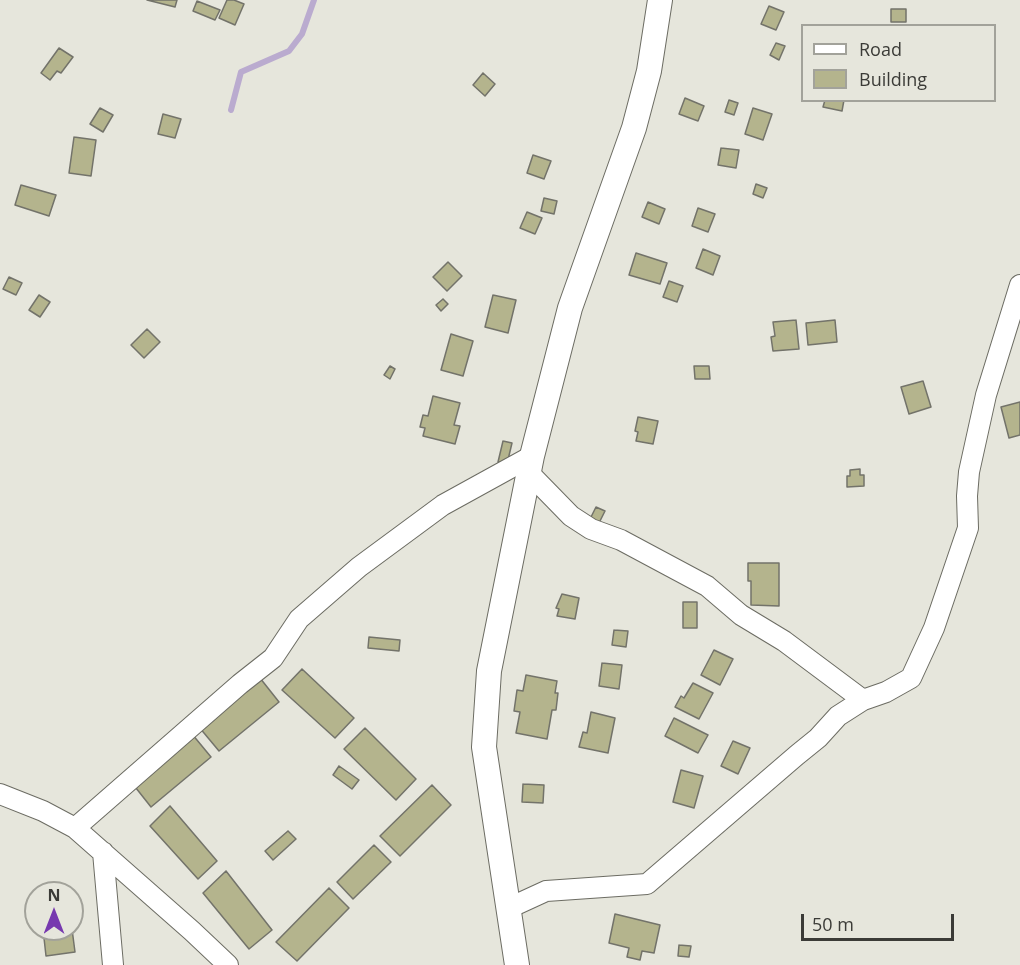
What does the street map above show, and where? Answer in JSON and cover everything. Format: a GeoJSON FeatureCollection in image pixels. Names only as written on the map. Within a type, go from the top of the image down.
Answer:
{"type":"FeatureCollection","features":[{"type":"Feature","properties":{"kind":"street"},"geometry":{"type":"LineString","coordinates":[[517,965],[484,747],[485,709],[494,649],[530,464],[570,308],[634,128],[649,71],[660,0]]}},
{"type":"Feature","properties":{"kind":"street"},"geometry":{"type":"LineString","coordinates":[[509,908],[546,891],[647,884],[796,754],[818,738],[838,716],[862,700],[886,692],[911,678],[934,628],[968,528],[969,472],[986,395],[1020,285]]}},
{"type":"Feature","properties":{"kind":"street"},"geometry":{"type":"LineString","coordinates":[[530,464],[571,516],[591,529],[621,540],[707,586],[741,615],[784,641],[862,700]]}},
{"type":"Feature","properties":{"kind":"street"},"geometry":{"type":"LineString","coordinates":[[75,828],[273,658],[299,619],[359,567],[443,505],[530,464]]}},
{"type":"Feature","properties":{"kind":"street"},"geometry":{"type":"LineString","coordinates":[[0,794],[43,811],[75,828],[228,965]]}},
{"type":"Feature","properties":{"kind":"street"},"geometry":{"type":"LineString","coordinates":[[103,852],[113,965]]}},
{"type":"Feature","properties":{"kind":"building"},"geometry":{"type":"Polygon","coordinates":[[[147,0],[177,0],[175,7],[147,0]]]}},
{"type":"Feature","properties":{"kind":"building"},"geometry":{"type":"Polygon","coordinates":[[[227,0],[244,4],[235,25],[219,18],[227,0]]]}},
{"type":"Feature","properties":{"kind":"building"},"geometry":{"type":"Polygon","coordinates":[[[197,1],[220,10],[215,20],[193,11],[197,1]]]}},
{"type":"Feature","properties":{"kind":"building"},"geometry":{"type":"Polygon","coordinates":[[[769,6],[784,12],[776,30],[761,24],[769,6]]]}},
{"type":"Feature","properties":{"kind":"building"},"geometry":{"type":"Polygon","coordinates":[[[891,9],[906,9],[906,22],[891,22],[891,9]]]}},
{"type":"Feature","properties":{"kind":"building"},"geometry":{"type":"Polygon","coordinates":[[[776,43],[785,46],[779,60],[770,55],[776,43]]]}},
{"type":"Feature","properties":{"kind":"building"},"geometry":{"type":"Polygon","coordinates":[[[59,48],[73,57],[61,73],[57,71],[50,80],[41,73],[59,48]]]}},
{"type":"Feature","properties":{"kind":"building"},"geometry":{"type":"Polygon","coordinates":[[[483,73],[495,84],[485,96],[473,85],[483,73]]]}},
{"type":"Feature","properties":{"kind":"building"},"geometry":{"type":"Polygon","coordinates":[[[685,98],[704,106],[698,121],[679,114],[685,98]]]}},
{"type":"Feature","properties":{"kind":"building"},"geometry":{"type":"Polygon","coordinates":[[[729,100],[738,103],[734,115],[725,112],[729,100]]]}},
{"type":"Feature","properties":{"kind":"building"},"geometry":{"type":"Polygon","coordinates":[[[824,102],[844,102],[842,111],[823,107],[824,102]]]}},
{"type":"Feature","properties":{"kind":"building"},"geometry":{"type":"Polygon","coordinates":[[[100,108],[113,115],[103,132],[90,124],[100,108]]]}},
{"type":"Feature","properties":{"kind":"building"},"geometry":{"type":"Polygon","coordinates":[[[753,108],[772,114],[763,140],[745,134],[753,108]]]}},
{"type":"Feature","properties":{"kind":"building"},"geometry":{"type":"Polygon","coordinates":[[[163,114],[181,119],[175,138],[158,134],[163,114]]]}},
{"type":"Feature","properties":{"kind":"building"},"geometry":{"type":"Polygon","coordinates":[[[74,137],[96,140],[91,176],[69,173],[74,137]]]}},
{"type":"Feature","properties":{"kind":"building"},"geometry":{"type":"Polygon","coordinates":[[[721,148],[739,150],[736,168],[718,165],[721,148]]]}},
{"type":"Feature","properties":{"kind":"building"},"geometry":{"type":"Polygon","coordinates":[[[533,155],[551,161],[544,179],[527,173],[533,155]]]}},
{"type":"Feature","properties":{"kind":"building"},"geometry":{"type":"Polygon","coordinates":[[[756,184],[767,188],[763,198],[753,194],[756,184]]]}},
{"type":"Feature","properties":{"kind":"building"},"geometry":{"type":"Polygon","coordinates":[[[21,185],[56,195],[49,216],[15,205],[21,185]]]}},
{"type":"Feature","properties":{"kind":"building"},"geometry":{"type":"Polygon","coordinates":[[[544,198],[557,201],[554,214],[541,211],[544,198]]]}},
{"type":"Feature","properties":{"kind":"building"},"geometry":{"type":"Polygon","coordinates":[[[648,202],[665,209],[659,224],[642,217],[648,202]]]}},
{"type":"Feature","properties":{"kind":"building"},"geometry":{"type":"Polygon","coordinates":[[[698,208],[715,214],[708,232],[692,226],[698,208]]]}},
{"type":"Feature","properties":{"kind":"building"},"geometry":{"type":"Polygon","coordinates":[[[527,212],[542,218],[535,234],[520,228],[527,212]]]}},
{"type":"Feature","properties":{"kind":"building"},"geometry":{"type":"Polygon","coordinates":[[[703,249],[720,256],[713,275],[696,268],[703,249]]]}},
{"type":"Feature","properties":{"kind":"building"},"geometry":{"type":"Polygon","coordinates":[[[636,253],[667,263],[660,284],[629,275],[636,253]]]}},
{"type":"Feature","properties":{"kind":"building"},"geometry":{"type":"Polygon","coordinates":[[[448,262],[462,276],[447,291],[433,277],[448,262]]]}},
{"type":"Feature","properties":{"kind":"building"},"geometry":{"type":"Polygon","coordinates":[[[9,277],[22,283],[16,295],[3,289],[9,277]]]}},
{"type":"Feature","properties":{"kind":"building"},"geometry":{"type":"Polygon","coordinates":[[[669,281],[683,286],[677,302],[663,297],[669,281]]]}},
{"type":"Feature","properties":{"kind":"building"},"geometry":{"type":"Polygon","coordinates":[[[39,295],[50,302],[40,317],[29,310],[39,295]]]}},
{"type":"Feature","properties":{"kind":"building"},"geometry":{"type":"Polygon","coordinates":[[[493,295],[516,300],[508,333],[485,327],[493,295]]]}},
{"type":"Feature","properties":{"kind":"building"},"geometry":{"type":"Polygon","coordinates":[[[443,299],[448,304],[441,311],[436,305],[443,299]]]}},
{"type":"Feature","properties":{"kind":"building"},"geometry":{"type":"Polygon","coordinates":[[[796,320],[799,349],[773,351],[771,337],[775,336],[773,322],[796,320]]]}},
{"type":"Feature","properties":{"kind":"building"},"geometry":{"type":"Polygon","coordinates":[[[835,320],[837,342],[808,345],[806,323],[835,320]]]}},
{"type":"Feature","properties":{"kind":"building"},"geometry":{"type":"Polygon","coordinates":[[[147,329],[160,342],[144,358],[131,345],[147,329]]]}},
{"type":"Feature","properties":{"kind":"building"},"geometry":{"type":"Polygon","coordinates":[[[451,334],[473,341],[463,376],[441,370],[451,334]]]}},
{"type":"Feature","properties":{"kind":"building"},"geometry":{"type":"Polygon","coordinates":[[[390,366],[395,369],[390,379],[384,375],[390,366]]]}},
{"type":"Feature","properties":{"kind":"building"},"geometry":{"type":"Polygon","coordinates":[[[694,366],[709,366],[710,379],[695,379],[694,366]]]}},
{"type":"Feature","properties":{"kind":"building"},"geometry":{"type":"Polygon","coordinates":[[[923,381],[931,407],[909,414],[901,387],[923,381]]]}},
{"type":"Feature","properties":{"kind":"building"},"geometry":{"type":"Polygon","coordinates":[[[433,396],[460,403],[454,425],[460,426],[455,444],[423,436],[425,428],[420,427],[423,415],[428,416],[433,396]]]}},
{"type":"Feature","properties":{"kind":"building"},"geometry":{"type":"Polygon","coordinates":[[[1020,402],[1020,435],[1009,438],[1001,407],[1020,402]]]}},
{"type":"Feature","properties":{"kind":"building"},"geometry":{"type":"Polygon","coordinates":[[[638,417],[658,421],[653,444],[636,441],[638,432],[635,431],[638,417]]]}},
{"type":"Feature","properties":{"kind":"building"},"geometry":{"type":"Polygon","coordinates":[[[503,441],[512,443],[507,464],[498,462],[503,441]]]}},
{"type":"Feature","properties":{"kind":"building"},"geometry":{"type":"Polygon","coordinates":[[[860,469],[860,475],[864,475],[864,486],[847,487],[847,476],[850,476],[850,470],[860,469]]]}},
{"type":"Feature","properties":{"kind":"building"},"geometry":{"type":"Polygon","coordinates":[[[596,507],[605,511],[597,527],[588,523],[596,507]]]}},
{"type":"Feature","properties":{"kind":"building"},"geometry":{"type":"Polygon","coordinates":[[[748,563],[779,563],[779,606],[751,605],[748,563]]]}},
{"type":"Feature","properties":{"kind":"building"},"geometry":{"type":"Polygon","coordinates":[[[562,594],[579,598],[575,619],[557,616],[559,609],[556,608],[562,594]]]}},
{"type":"Feature","properties":{"kind":"building"},"geometry":{"type":"Polygon","coordinates":[[[683,602],[697,602],[697,628],[683,628],[683,602]]]}},
{"type":"Feature","properties":{"kind":"building"},"geometry":{"type":"Polygon","coordinates":[[[614,630],[628,631],[626,647],[612,645],[614,630]]]}},
{"type":"Feature","properties":{"kind":"building"},"geometry":{"type":"Polygon","coordinates":[[[369,637],[400,640],[399,651],[368,648],[369,637]]]}},
{"type":"Feature","properties":{"kind":"building"},"geometry":{"type":"Polygon","coordinates":[[[714,650],[733,659],[720,685],[701,675],[714,650]]]}},
{"type":"Feature","properties":{"kind":"building"},"geometry":{"type":"Polygon","coordinates":[[[602,663],[622,665],[619,689],[599,686],[602,663]]]}},
{"type":"Feature","properties":{"kind":"building"},"geometry":{"type":"Polygon","coordinates":[[[302,669],[354,718],[335,738],[282,690],[302,669]]]}},
{"type":"Feature","properties":{"kind":"building"},"geometry":{"type":"Polygon","coordinates":[[[526,675],[557,681],[556,710],[552,710],[547,739],[516,733],[520,712],[514,711],[517,690],[523,691],[526,675]]]}},
{"type":"Feature","properties":{"kind":"building"},"geometry":{"type":"Polygon","coordinates":[[[260,678],[279,702],[219,751],[199,727],[260,678]]]}},
{"type":"Feature","properties":{"kind":"building"},"geometry":{"type":"Polygon","coordinates":[[[693,683],[713,693],[699,719],[675,707],[693,683]]]}},
{"type":"Feature","properties":{"kind":"building"},"geometry":{"type":"Polygon","coordinates":[[[591,712],[615,718],[608,753],[579,747],[583,732],[587,733],[591,712]]]}},
{"type":"Feature","properties":{"kind":"building"},"geometry":{"type":"Polygon","coordinates":[[[674,718],[708,735],[698,753],[665,736],[674,718]]]}},
{"type":"Feature","properties":{"kind":"building"},"geometry":{"type":"Polygon","coordinates":[[[365,728],[416,779],[396,800],[344,749],[365,728]]]}},
{"type":"Feature","properties":{"kind":"building"},"geometry":{"type":"Polygon","coordinates":[[[192,734],[211,757],[151,807],[132,783],[192,734]]]}},
{"type":"Feature","properties":{"kind":"building"},"geometry":{"type":"Polygon","coordinates":[[[733,741],[750,748],[738,774],[721,766],[733,741]]]}},
{"type":"Feature","properties":{"kind":"building"},"geometry":{"type":"Polygon","coordinates":[[[339,766],[359,780],[352,789],[333,775],[339,766]]]}},
{"type":"Feature","properties":{"kind":"building"},"geometry":{"type":"Polygon","coordinates":[[[681,770],[703,776],[694,808],[673,802],[681,770]]]}},
{"type":"Feature","properties":{"kind":"building"},"geometry":{"type":"Polygon","coordinates":[[[523,784],[544,785],[543,803],[522,802],[523,784]]]}},
{"type":"Feature","properties":{"kind":"building"},"geometry":{"type":"Polygon","coordinates":[[[432,785],[451,805],[400,856],[380,836],[432,785]]]}},
{"type":"Feature","properties":{"kind":"building"},"geometry":{"type":"Polygon","coordinates":[[[170,806],[217,861],[198,879],[150,826],[170,806]]]}},
{"type":"Feature","properties":{"kind":"building"},"geometry":{"type":"Polygon","coordinates":[[[288,831],[296,839],[273,860],[265,851],[288,831]]]}},
{"type":"Feature","properties":{"kind":"building"},"geometry":{"type":"Polygon","coordinates":[[[374,845],[391,862],[353,899],[337,882],[374,845]]]}},
{"type":"Feature","properties":{"kind":"building"},"geometry":{"type":"Polygon","coordinates":[[[226,871],[272,930],[249,949],[203,893],[226,871]]]}},
{"type":"Feature","properties":{"kind":"building"},"geometry":{"type":"Polygon","coordinates":[[[329,888],[349,908],[297,961],[276,942],[329,888]]]}},
{"type":"Feature","properties":{"kind":"building"},"geometry":{"type":"Polygon","coordinates":[[[615,914],[660,925],[654,953],[642,951],[640,960],[627,957],[629,948],[609,943],[615,914]]]}},
{"type":"Feature","properties":{"kind":"building"},"geometry":{"type":"Polygon","coordinates":[[[44,941],[74,941],[75,952],[46,956],[44,941]]]}},
{"type":"Feature","properties":{"kind":"building"},"geometry":{"type":"Polygon","coordinates":[[[679,945],[691,946],[689,957],[678,956],[679,945]]]}},
{"type":"Feature","properties":{"kind":"waterway"},"geometry":{"type":"LineString","coordinates":[[231,110],[241,72],[289,51],[302,34],[314,0]]}}]}
